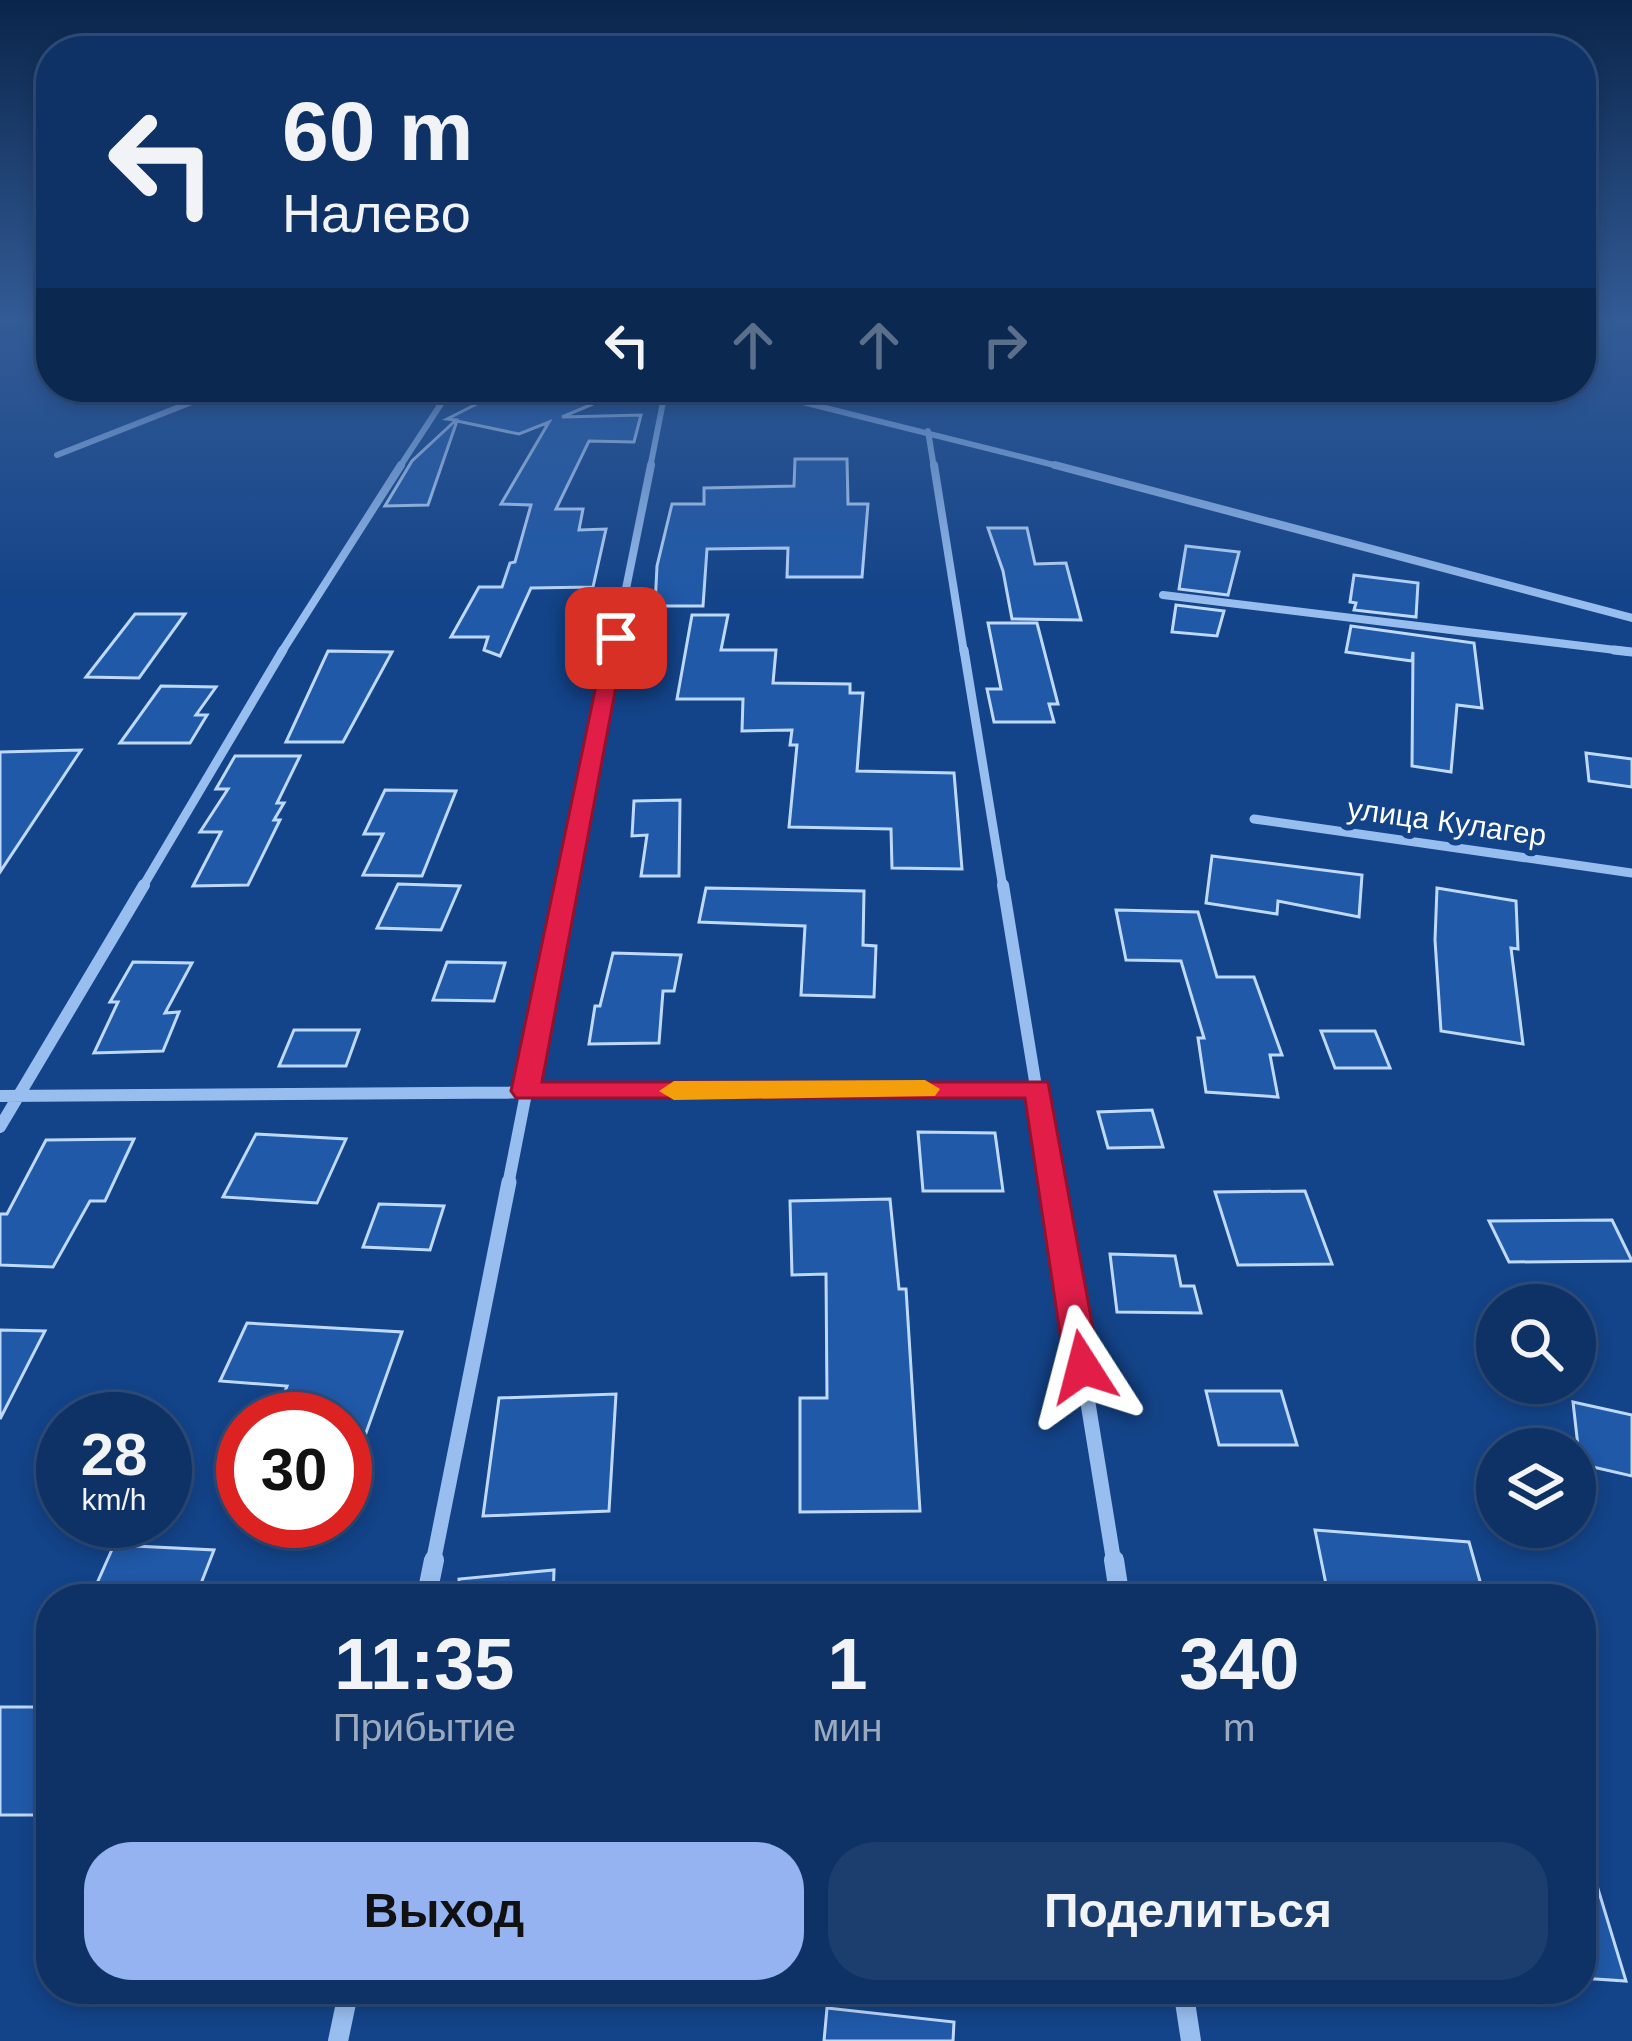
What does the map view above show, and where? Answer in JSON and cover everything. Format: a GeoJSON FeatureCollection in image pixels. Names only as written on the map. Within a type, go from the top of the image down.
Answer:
{"type":"FeatureCollection","features":[{"type":"Feature","properties":{"kind":"street"},"geometry":{"type":"LineString","coordinates":[[57,455],[158,415]]}},
{"type":"Feature","properties":{"kind":"street"},"geometry":{"type":"LineString","coordinates":[[0,1127],[309,606],[434,415]]}},
{"type":"Feature","properties":{"kind":"street"},"geometry":{"type":"LineString","coordinates":[[429,1584],[660,415]]}},
{"type":"Feature","properties":{"kind":"street"},"geometry":{"type":"LineString","coordinates":[[861,415],[1632,618]]}},
{"type":"Feature","properties":{"kind":"street"},"geometry":{"type":"LineString","coordinates":[[928,431],[1118,1584]]}},
{"type":"Feature","properties":{"kind":"street"},"geometry":{"type":"LineString","coordinates":[[1163,596],[1632,652]]}},
{"type":"Feature","properties":{"kind":"street","name":"улица Кулагер"},"geometry":{"type":"LineString","coordinates":[[1254,819],[1632,873]]}},
{"type":"Feature","properties":{"kind":"street"},"geometry":{"type":"LineString","coordinates":[[0,1096],[1038,1089]]}},
{"type":"Feature","properties":{"kind":"street"},"geometry":{"type":"LineString","coordinates":[[338,2041],[346,2004]]}},
{"type":"Feature","properties":{"kind":"street"},"geometry":{"type":"LineString","coordinates":[[1185,2004],[1191,2041]]}},
{"type":"Feature","properties":{"kind":"building"},"geometry":{"type":"Polygon","coordinates":[[[454,415],[641,415],[634,442],[589,441],[556,509],[583,509],[579,530],[606,529],[593,587],[531,588],[500,656],[484,650],[488,637],[451,637],[479,587],[502,587],[510,563],[515,562],[531,505],[501,504],[549,422],[519,434],[457,421],[428,505],[385,506],[412,461],[456,420],[447,419],[454,415]]]}},
{"type":"Feature","properties":{"kind":"building"},"geometry":{"type":"Polygon","coordinates":[[[795,459],[847,459],[848,504],[868,504],[862,577],[787,577],[788,548],[707,549],[703,606],[655,606],[657,566],[672,504],[704,504],[704,488],[794,486],[795,459]]]}},
{"type":"Feature","properties":{"kind":"building"},"geometry":{"type":"Polygon","coordinates":[[[988,528],[1027,528],[1035,564],[1066,563],[1081,620],[1012,619],[988,528]]]}},
{"type":"Feature","properties":{"kind":"building"},"geometry":{"type":"Polygon","coordinates":[[[1186,546],[1239,552],[1228,595],[1179,589],[1186,546]]]}},
{"type":"Feature","properties":{"kind":"building"},"geometry":{"type":"Polygon","coordinates":[[[1354,575],[1418,583],[1416,617],[1354,610],[1356,603],[1350,602],[1354,575]]]}},
{"type":"Feature","properties":{"kind":"building"},"geometry":{"type":"Polygon","coordinates":[[[1176,605],[1224,611],[1217,636],[1172,632],[1176,605]]]}},
{"type":"Feature","properties":{"kind":"building"},"geometry":{"type":"Polygon","coordinates":[[[135,614],[185,614],[139,678],[86,677],[135,614]]]}},
{"type":"Feature","properties":{"kind":"building"},"geometry":{"type":"Polygon","coordinates":[[[692,615],[728,615],[721,650],[776,650],[773,683],[850,684],[850,693],[863,693],[857,771],[954,773],[962,869],[892,868],[891,829],[789,827],[797,745],[790,745],[792,730],[742,731],[743,699],[677,699],[692,615]]]}},
{"type":"Feature","properties":{"kind":"building"},"geometry":{"type":"Polygon","coordinates":[[[988,623],[1037,623],[1058,704],[1049,704],[1054,722],[994,722],[987,689],[1001,689],[988,623]]]}},
{"type":"Feature","properties":{"kind":"building"},"geometry":{"type":"Polygon","coordinates":[[[1351,626],[1474,643],[1482,708],[1457,705],[1451,772],[1412,766],[1413,652],[1412,661],[1346,652],[1351,626]]]}},
{"type":"Feature","properties":{"kind":"building"},"geometry":{"type":"Polygon","coordinates":[[[328,651],[392,652],[343,742],[286,742],[328,651]]]}},
{"type":"Feature","properties":{"kind":"building"},"geometry":{"type":"Polygon","coordinates":[[[161,686],[216,687],[196,715],[207,715],[190,743],[120,743],[161,686]]]}},
{"type":"Feature","properties":{"kind":"building"},"geometry":{"type":"Polygon","coordinates":[[[81,750],[0,872],[0,752],[81,750]]]}},
{"type":"Feature","properties":{"kind":"building"},"geometry":{"type":"Polygon","coordinates":[[[1586,753],[1632,759],[1632,787],[1589,781],[1586,753]]]}},
{"type":"Feature","properties":{"kind":"building"},"geometry":{"type":"Polygon","coordinates":[[[235,756],[300,756],[277,803],[284,803],[274,820],[280,820],[248,885],[193,886],[221,832],[200,832],[228,789],[216,789],[235,756]]]}},
{"type":"Feature","properties":{"kind":"building"},"geometry":{"type":"Polygon","coordinates":[[[385,790],[456,791],[422,876],[363,875],[383,834],[364,834],[385,790]]]}},
{"type":"Feature","properties":{"kind":"building"},"geometry":{"type":"Polygon","coordinates":[[[680,800],[679,876],[641,876],[647,835],[632,836],[634,801],[680,800]]]}},
{"type":"Feature","properties":{"kind":"building"},"geometry":{"type":"Polygon","coordinates":[[[1212,856],[1362,875],[1359,917],[1278,901],[1277,914],[1206,903],[1212,856]]]}},
{"type":"Feature","properties":{"kind":"building"},"geometry":{"type":"Polygon","coordinates":[[[398,884],[460,886],[441,930],[377,928],[398,884]]]}},
{"type":"Feature","properties":{"kind":"building"},"geometry":{"type":"Polygon","coordinates":[[[706,888],[864,891],[863,945],[876,946],[874,997],[801,995],[805,926],[699,922],[706,888]]]}},
{"type":"Feature","properties":{"kind":"building"},"geometry":{"type":"Polygon","coordinates":[[[1437,888],[1516,901],[1518,949],[1511,948],[1523,1044],[1441,1031],[1437,888]]]}},
{"type":"Feature","properties":{"kind":"building"},"geometry":{"type":"Polygon","coordinates":[[[1116,910],[1198,912],[1217,977],[1254,977],[1282,1055],[1270,1055],[1278,1097],[1206,1092],[1198,1038],[1204,1038],[1181,961],[1126,960],[1116,910]]]}},
{"type":"Feature","properties":{"kind":"building"},"geometry":{"type":"Polygon","coordinates":[[[613,953],[681,955],[674,991],[663,991],[659,1043],[589,1044],[595,1006],[600,1006],[613,953]]]}},
{"type":"Feature","properties":{"kind":"building"},"geometry":{"type":"Polygon","coordinates":[[[133,962],[192,963],[165,1013],[179,1012],[163,1051],[94,1053],[118,1002],[110,1002],[133,962]]]}},
{"type":"Feature","properties":{"kind":"building"},"geometry":{"type":"Polygon","coordinates":[[[447,962],[505,963],[494,1001],[433,1000],[447,962]]]}},
{"type":"Feature","properties":{"kind":"building"},"geometry":{"type":"Polygon","coordinates":[[[294,1030],[359,1030],[346,1066],[279,1066],[294,1030]]]}},
{"type":"Feature","properties":{"kind":"building"},"geometry":{"type":"Polygon","coordinates":[[[1321,1031],[1375,1031],[1390,1068],[1335,1068],[1321,1031]]]}},
{"type":"Feature","properties":{"kind":"building"},"geometry":{"type":"Polygon","coordinates":[[[1152,1110],[1163,1147],[1108,1148],[1098,1112],[1152,1110]]]}},
{"type":"Feature","properties":{"kind":"building"},"geometry":{"type":"Polygon","coordinates":[[[918,1132],[995,1133],[1003,1191],[923,1191],[918,1132]]]}},
{"type":"Feature","properties":{"kind":"building"},"geometry":{"type":"Polygon","coordinates":[[[256,1134],[346,1139],[317,1203],[223,1197],[256,1134]]]}},
{"type":"Feature","properties":{"kind":"building"},"geometry":{"type":"Polygon","coordinates":[[[134,1139],[105,1201],[90,1201],[53,1267],[0,1265],[0,1214],[7,1214],[46,1140],[134,1139]]]}},
{"type":"Feature","properties":{"kind":"building"},"geometry":{"type":"Polygon","coordinates":[[[1305,1191],[1332,1264],[1238,1265],[1215,1192],[1305,1191]]]}},
{"type":"Feature","properties":{"kind":"building"},"geometry":{"type":"Polygon","coordinates":[[[890,1199],[899,1289],[906,1289],[920,1511],[800,1512],[800,1398],[827,1398],[826,1274],[792,1275],[790,1201],[890,1199]]]}},
{"type":"Feature","properties":{"kind":"building"},"geometry":{"type":"Polygon","coordinates":[[[379,1204],[444,1206],[430,1250],[363,1247],[379,1204]]]}},
{"type":"Feature","properties":{"kind":"building"},"geometry":{"type":"Polygon","coordinates":[[[1612,1220],[1632,1261],[1509,1262],[1489,1221],[1612,1220]]]}},
{"type":"Feature","properties":{"kind":"building"},"geometry":{"type":"Polygon","coordinates":[[[1110,1254],[1175,1256],[1181,1286],[1194,1286],[1201,1313],[1117,1312],[1110,1254]]]}},
{"type":"Feature","properties":{"kind":"building"},"geometry":{"type":"Polygon","coordinates":[[[247,1323],[402,1332],[372,1416],[372,1392],[285,1392],[287,1386],[220,1381],[247,1323]]]}},
{"type":"Feature","properties":{"kind":"building"},"geometry":{"type":"Polygon","coordinates":[[[0,1330],[45,1331],[0,1419],[0,1330]]]}},
{"type":"Feature","properties":{"kind":"building"},"geometry":{"type":"Polygon","coordinates":[[[1206,1391],[1281,1391],[1297,1445],[1219,1445],[1206,1391]]]}},
{"type":"Feature","properties":{"kind":"building"},"geometry":{"type":"Polygon","coordinates":[[[616,1394],[609,1511],[483,1516],[499,1398],[616,1394]]]}},
{"type":"Feature","properties":{"kind":"building"},"geometry":{"type":"Polygon","coordinates":[[[1573,1404],[1632,1415],[1632,1476],[1596,1468],[1596,1428],[1576,1428],[1573,1404]]]}},
{"type":"Feature","properties":{"kind":"building"},"geometry":{"type":"Polygon","coordinates":[[[1315,1530],[1469,1542],[1481,1584],[1326,1584],[1315,1530]]]}},
{"type":"Feature","properties":{"kind":"building"},"geometry":{"type":"Polygon","coordinates":[[[113,1548],[214,1550],[201,1584],[97,1584],[113,1548]]]}},
{"type":"Feature","properties":{"kind":"building"},"geometry":{"type":"Polygon","coordinates":[[[554,1570],[554,1584],[459,1584],[459,1579],[554,1570]]]}},
{"type":"Feature","properties":{"kind":"building"},"geometry":{"type":"Polygon","coordinates":[[[0,1707],[36,1707],[36,1815],[0,1815],[0,1707]]]}},
{"type":"Feature","properties":{"kind":"building"},"geometry":{"type":"Polygon","coordinates":[[[1596,1882],[1626,1981],[1596,1979],[1596,1882]]]}},
{"type":"Feature","properties":{"kind":"building"},"geometry":{"type":"Polygon","coordinates":[[[827,2008],[954,2022],[953,2041],[824,2041],[827,2008]]]}},
{"type":"Feature","properties":{"kind":"slow traffic"},"geometry":{"type":"LineString","coordinates":[[674,1091],[925,1089]]}},
{"type":"Feature","properties":{"kind":"route"},"geometry":{"type":"LineString","coordinates":[[616,638],[526,1091],[1038,1089],[1083,1367]]}}]}
